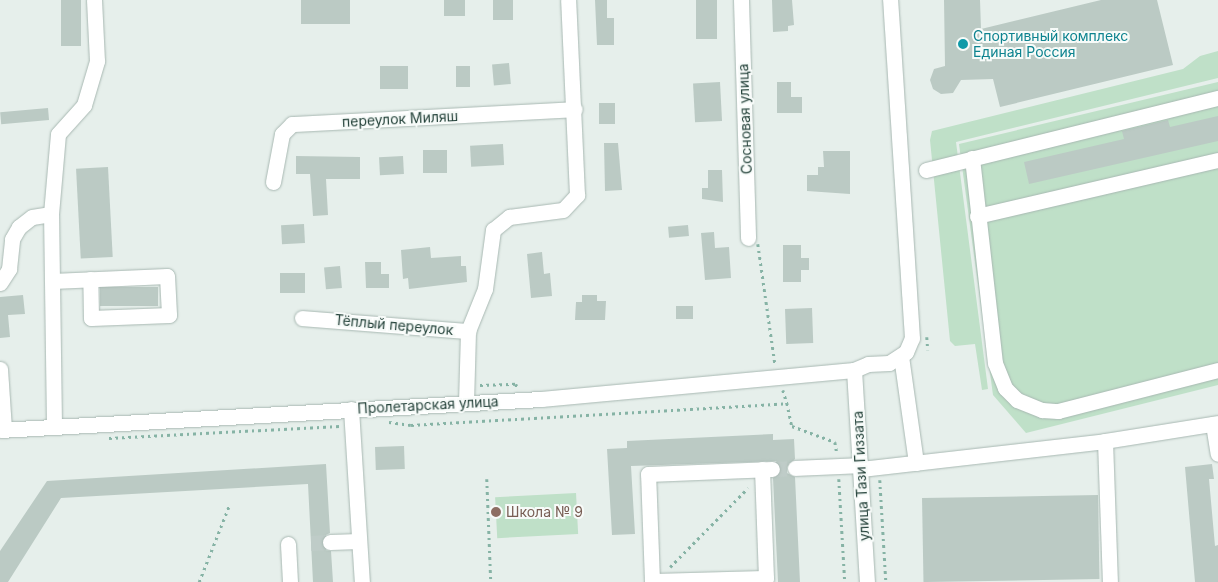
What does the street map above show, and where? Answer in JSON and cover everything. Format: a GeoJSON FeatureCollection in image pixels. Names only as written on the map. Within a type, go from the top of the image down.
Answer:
{"type":"FeatureCollection","features":[{"type":"Feature","properties":{"kind":"street"},"geometry":{"type":"LineString","coordinates":[[54,425],[51,214],[58,134],[84,106],[97,61],[94,0]]}},
{"type":"Feature","properties":{"kind":"street","name":"Тёплый переулок"},"geometry":{"type":"LineString","coordinates":[[302,318],[468,331],[485,289],[490,238],[497,224],[509,217],[563,210],[574,202],[578,187],[572,110],[568,0]]}},
{"type":"Feature","properties":{"kind":"street","name":"Сосновая улица"},"geometry":{"type":"LineString","coordinates":[[741,0],[748,238]]}},
{"type":"Feature","properties":{"kind":"street"},"geometry":{"type":"LineString","coordinates":[[890,0],[912,338],[901,356],[916,464]]}},
{"type":"Feature","properties":{"kind":"street"},"geometry":{"type":"LineString","coordinates":[[926,170],[1218,98]]}},
{"type":"Feature","properties":{"kind":"street","name":"переулок Миляш"},"geometry":{"type":"LineString","coordinates":[[273,182],[282,134],[292,124],[572,110]]}},
{"type":"Feature","properties":{"kind":"street"},"geometry":{"type":"LineString","coordinates":[[972,158],[995,363],[1005,388],[1017,400],[1042,410],[1058,411],[1218,370]]}},
{"type":"Feature","properties":{"kind":"street"},"geometry":{"type":"LineString","coordinates":[[977,216],[1218,160]]}},
{"type":"Feature","properties":{"kind":"street"},"geometry":{"type":"LineString","coordinates":[[0,284],[9,270],[12,239],[19,227],[32,218],[51,214]]}},
{"type":"Feature","properties":{"kind":"street"},"geometry":{"type":"LineString","coordinates":[[52,281],[90,279],[167,276],[169,315],[91,318],[90,279]]}},
{"type":"Feature","properties":{"kind":"street"},"geometry":{"type":"LineString","coordinates":[[466,403],[468,331]]}},
{"type":"Feature","properties":{"kind":"street","name":"Пролетарская улица"},"geometry":{"type":"LineString","coordinates":[[2,429],[466,403],[779,378],[854,370],[901,356]]}},
{"type":"Feature","properties":{"kind":"street"},"geometry":{"type":"LineString","coordinates":[[0,369],[2,429]]}},
{"type":"Feature","properties":{"kind":"street","name":"улица Тази Гиззата"},"geometry":{"type":"LineString","coordinates":[[854,370],[867,582]]}},
{"type":"Feature","properties":{"kind":"street"},"geometry":{"type":"LineString","coordinates":[[351,410],[362,582]]}},
{"type":"Feature","properties":{"kind":"street"},"geometry":{"type":"LineString","coordinates":[[795,468],[916,464],[1105,441],[1216,424],[1218,454]]}},
{"type":"Feature","properties":{"kind":"street"},"geometry":{"type":"LineString","coordinates":[[1105,441],[1110,582]]}},
{"type":"Feature","properties":{"kind":"street"},"geometry":{"type":"LineString","coordinates":[[765,471],[766,578],[652,581],[648,474],[765,471]]}},
{"type":"Feature","properties":{"kind":"street"},"geometry":{"type":"LineString","coordinates":[[330,542],[359,541]]}},
{"type":"Feature","properties":{"kind":"street"},"geometry":{"type":"LineString","coordinates":[[288,544],[290,582]]}},
{"type":"Feature","properties":{"kind":"path"},"geometry":{"type":"LineString","coordinates":[[748,238],[761,245],[772,356],[787,403],[792,426],[835,442],[839,466],[844,582]]}},
{"type":"Feature","properties":{"kind":"path"},"geometry":{"type":"LineString","coordinates":[[386,422],[411,425],[787,403]]}},
{"type":"Feature","properties":{"kind":"path"},"geometry":{"type":"LineString","coordinates":[[656,581],[765,471]]}},
{"type":"Feature","properties":{"kind":"path"},"geometry":{"type":"LineString","coordinates":[[487,479],[491,582]]}},
{"type":"Feature","properties":{"kind":"path"},"geometry":{"type":"LineString","coordinates":[[886,479],[879,480],[886,582]]}},
{"type":"Feature","properties":{"kind":"path"},"geometry":{"type":"LineString","coordinates":[[199,582],[229,506]]}},
{"type":"Feature","properties":{"kind":"green space"},"geometry":{"type":"Polygon","coordinates":[[[1218,51],[1218,78],[956,142],[988,389],[982,390],[975,344],[955,346],[950,341],[930,140],[932,131],[1183,69],[1200,56],[1218,51]]]}},
{"type":"Feature","properties":{"kind":"green space"},"geometry":{"type":"Polygon","coordinates":[[[1218,82],[1218,385],[1026,433],[993,395],[959,144],[1218,82]]]}},
{"type":"Feature","properties":{"kind":"green space"},"geometry":{"type":"Polygon","coordinates":[[[576,493],[578,534],[497,538],[495,497],[576,493]]]}},
{"type":"Feature","properties":{"kind":"building"},"geometry":{"type":"Polygon","coordinates":[[[61,0],[81,0],[81,46],[61,46],[61,0]]]}},
{"type":"Feature","properties":{"kind":"building"},"geometry":{"type":"Polygon","coordinates":[[[301,0],[350,0],[350,24],[301,24],[301,0]]]}},
{"type":"Feature","properties":{"kind":"building"},"geometry":{"type":"Polygon","coordinates":[[[444,0],[465,0],[465,16],[444,16],[444,0]]]}},
{"type":"Feature","properties":{"kind":"building"},"geometry":{"type":"Polygon","coordinates":[[[493,0],[513,0],[513,20],[493,20],[493,0]]]}},
{"type":"Feature","properties":{"kind":"building"},"geometry":{"type":"Polygon","coordinates":[[[595,0],[607,0],[607,18],[614,18],[614,45],[597,45],[595,0]]]}},
{"type":"Feature","properties":{"kind":"building"},"geometry":{"type":"Polygon","coordinates":[[[696,0],[717,0],[717,39],[696,39],[696,0]]]}},
{"type":"Feature","properties":{"kind":"building"},"geometry":{"type":"Polygon","coordinates":[[[772,0],[792,0],[794,25],[788,26],[788,31],[773,32],[772,0]]]}},
{"type":"Feature","properties":{"kind":"building"},"geometry":{"type":"Polygon","coordinates":[[[944,0],[980,0],[981,29],[1101,0],[1157,0],[1173,65],[1000,107],[993,79],[961,80],[953,93],[941,94],[933,89],[930,80],[934,69],[945,66],[944,0]]]}},
{"type":"Feature","properties":{"kind":"building"},"geometry":{"type":"Polygon","coordinates":[[[509,63],[511,84],[494,85],[492,64],[509,63]]]}},
{"type":"Feature","properties":{"kind":"building"},"geometry":{"type":"Polygon","coordinates":[[[380,66],[408,66],[408,89],[380,89],[380,66]]]}},
{"type":"Feature","properties":{"kind":"building"},"geometry":{"type":"Polygon","coordinates":[[[456,66],[470,66],[470,87],[456,87],[456,66]]]}},
{"type":"Feature","properties":{"kind":"building"},"geometry":{"type":"Polygon","coordinates":[[[720,82],[722,121],[695,122],[693,83],[720,82]]]}},
{"type":"Feature","properties":{"kind":"building"},"geometry":{"type":"Polygon","coordinates":[[[777,82],[791,82],[791,97],[802,97],[802,113],[777,113],[777,82]]]}},
{"type":"Feature","properties":{"kind":"building"},"geometry":{"type":"Polygon","coordinates":[[[599,103],[615,103],[615,124],[599,124],[599,103]]]}},
{"type":"Feature","properties":{"kind":"building"},"geometry":{"type":"Polygon","coordinates":[[[48,108],[49,120],[1,124],[0,112],[48,108]]]}},
{"type":"Feature","properties":{"kind":"building"},"geometry":{"type":"Polygon","coordinates":[[[1218,116],[1218,141],[1029,184],[1024,162],[1124,139],[1122,131],[1168,120],[1170,127],[1218,116]]]}},
{"type":"Feature","properties":{"kind":"building"},"geometry":{"type":"Polygon","coordinates":[[[604,143],[618,143],[622,190],[605,191],[604,143]]]}},
{"type":"Feature","properties":{"kind":"building"},"geometry":{"type":"Polygon","coordinates":[[[503,144],[504,165],[471,167],[470,146],[503,144]]]}},
{"type":"Feature","properties":{"kind":"building"},"geometry":{"type":"Polygon","coordinates":[[[423,150],[447,150],[447,173],[423,173],[423,150]]]}},
{"type":"Feature","properties":{"kind":"building"},"geometry":{"type":"Polygon","coordinates":[[[823,151],[850,151],[850,194],[807,191],[807,175],[818,175],[818,167],[824,167],[823,151]]]}},
{"type":"Feature","properties":{"kind":"building"},"geometry":{"type":"Polygon","coordinates":[[[296,156],[360,157],[360,179],[326,179],[328,215],[313,216],[310,174],[296,174],[296,156]]]}},
{"type":"Feature","properties":{"kind":"building"},"geometry":{"type":"Polygon","coordinates":[[[403,156],[404,174],[380,175],[379,157],[403,156]]]}},
{"type":"Feature","properties":{"kind":"building"},"geometry":{"type":"Polygon","coordinates":[[[108,167],[113,257],[81,259],[76,169],[108,167]]]}},
{"type":"Feature","properties":{"kind":"building"},"geometry":{"type":"Polygon","coordinates":[[[708,170],[722,170],[723,202],[702,199],[702,188],[708,188],[708,170]]]}},
{"type":"Feature","properties":{"kind":"building"},"geometry":{"type":"Polygon","coordinates":[[[304,224],[305,243],[282,244],[281,225],[304,224]]]}},
{"type":"Feature","properties":{"kind":"building"},"geometry":{"type":"Polygon","coordinates":[[[688,225],[689,236],[669,238],[668,227],[688,225]]]}},
{"type":"Feature","properties":{"kind":"building"},"geometry":{"type":"Polygon","coordinates":[[[714,232],[715,248],[729,247],[731,278],[705,280],[701,233],[714,232]]]}},
{"type":"Feature","properties":{"kind":"building"},"geometry":{"type":"Polygon","coordinates":[[[783,245],[801,245],[801,258],[809,258],[809,270],[801,270],[801,282],[783,282],[783,245]]]}},
{"type":"Feature","properties":{"kind":"building"},"geometry":{"type":"Polygon","coordinates":[[[430,247],[431,258],[461,256],[461,266],[466,266],[467,282],[409,289],[408,278],[403,279],[401,250],[430,247]]]}},
{"type":"Feature","properties":{"kind":"building"},"geometry":{"type":"Polygon","coordinates":[[[542,252],[544,274],[550,273],[552,296],[531,298],[527,254],[542,252]]]}},
{"type":"Feature","properties":{"kind":"building"},"geometry":{"type":"Polygon","coordinates":[[[365,262],[381,262],[381,274],[389,274],[389,288],[366,288],[365,262]]]}},
{"type":"Feature","properties":{"kind":"building"},"geometry":{"type":"Polygon","coordinates":[[[340,266],[342,288],[326,289],[324,267],[340,266]]]}},
{"type":"Feature","properties":{"kind":"building"},"geometry":{"type":"Polygon","coordinates":[[[280,273],[305,273],[305,293],[280,293],[280,273]]]}},
{"type":"Feature","properties":{"kind":"building"},"geometry":{"type":"Polygon","coordinates":[[[100,287],[158,287],[158,306],[100,306],[100,287]]]}},
{"type":"Feature","properties":{"kind":"building"},"geometry":{"type":"Polygon","coordinates":[[[23,295],[25,314],[8,315],[10,337],[0,338],[0,297],[23,295]]]}},
{"type":"Feature","properties":{"kind":"building"},"geometry":{"type":"Polygon","coordinates":[[[582,295],[597,295],[597,301],[606,301],[605,320],[575,320],[576,302],[582,302],[582,295]]]}},
{"type":"Feature","properties":{"kind":"building"},"geometry":{"type":"Polygon","coordinates":[[[676,306],[693,306],[693,319],[676,319],[676,306]]]}},
{"type":"Feature","properties":{"kind":"building"},"geometry":{"type":"Polygon","coordinates":[[[812,308],[813,343],[786,344],[785,309],[812,308]]]}},
{"type":"Feature","properties":{"kind":"building"},"geometry":{"type":"Polygon","coordinates":[[[773,434],[773,440],[794,439],[795,459],[786,468],[787,473],[795,477],[800,582],[778,582],[773,478],[781,469],[776,461],[631,466],[635,534],[612,535],[607,449],[627,448],[627,441],[773,434]]]}},
{"type":"Feature","properties":{"kind":"building"},"geometry":{"type":"Polygon","coordinates":[[[404,446],[405,469],[376,470],[375,447],[404,446]]]}},
{"type":"Feature","properties":{"kind":"building"},"geometry":{"type":"Polygon","coordinates":[[[326,464],[330,533],[322,537],[321,543],[325,550],[331,551],[333,582],[313,582],[308,484],[61,498],[8,582],[0,582],[0,551],[47,481],[326,464]]]}},
{"type":"Feature","properties":{"kind":"building"},"geometry":{"type":"Polygon","coordinates":[[[1212,464],[1214,479],[1209,479],[1215,546],[1218,545],[1218,582],[1195,582],[1185,467],[1212,464]]]}},
{"type":"Feature","properties":{"kind":"building"},"geometry":{"type":"Polygon","coordinates":[[[1098,495],[1099,579],[923,582],[922,498],[1098,495]]]}},
{"type":"Feature","properties":{"kind":"tunnel"},"geometry":{"type":"LineString","coordinates":[[772,469],[795,468]]}},
{"type":"Feature","properties":{"kind":"tunnel"},"geometry":{"type":"LineString","coordinates":[[311,543],[330,542]]}},
{"type":"Feature","properties":{"kind":"place","name":"Спортивный комплекс Единая Россия"},"geometry":{"type":"Point","coordinates":[963,44]}},
{"type":"Feature","properties":{"kind":"place","name":"Школа № 9"},"geometry":{"type":"Point","coordinates":[496,512]}}]}
